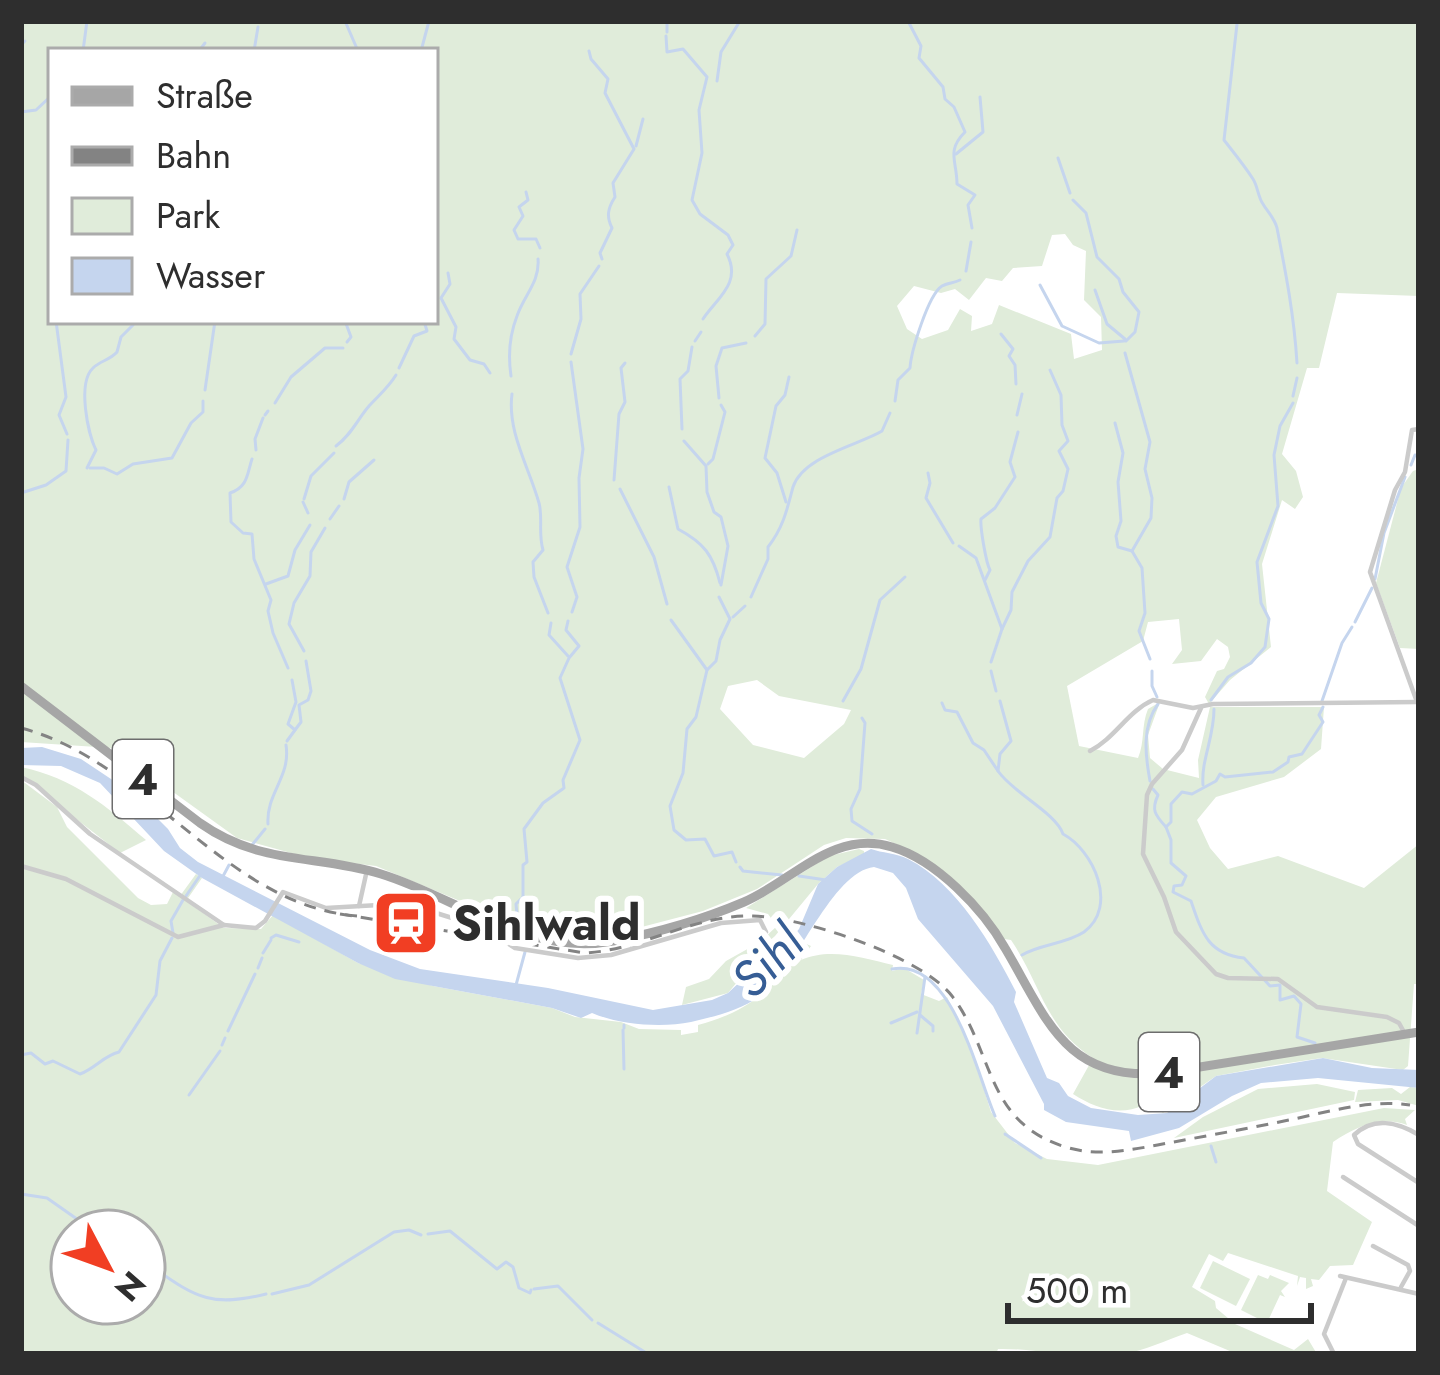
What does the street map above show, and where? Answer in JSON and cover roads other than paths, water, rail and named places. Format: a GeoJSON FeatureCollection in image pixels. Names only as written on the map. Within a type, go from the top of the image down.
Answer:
{"type":"FeatureCollection","features":[{"type":"Feature","properties":{"kind":"main road","name":"4"},"geometry":{"type":"LineString","coordinates":[[21,686],[223,838],[280,858],[367,870],[529,936],[586,944],[623,939],[758,896],[829,851],[856,843],[883,844],[918,859],[975,909],[1003,943],[1049,1028],[1074,1052],[1102,1067],[1162,1073],[1419,1032]]}},
{"type":"Feature","properties":{"kind":"street"},"geometry":{"type":"LineString","coordinates":[[1090,751],[1109,740],[1147,702],[1160,700],[1201,708],[1213,704],[1418,703],[1370,572],[1415,430]]}},
{"type":"Feature","properties":{"kind":"street"},"geometry":{"type":"LineString","coordinates":[[1405,472],[1417,466]]}},
{"type":"Feature","properties":{"kind":"street"},"geometry":{"type":"LineString","coordinates":[[1187,707],[1192,720]]}},
{"type":"Feature","properties":{"kind":"street"},"geometry":{"type":"LineString","coordinates":[[1201,708],[1176,760],[1149,788],[1145,864],[1176,932],[1204,965],[1228,979],[1285,982],[1316,1007],[1392,1019],[1406,1034]]}},
{"type":"Feature","properties":{"kind":"street"},"geometry":{"type":"LineString","coordinates":[[21,777],[90,834],[224,925]]}},
{"type":"Feature","properties":{"kind":"street"},"geometry":{"type":"LineString","coordinates":[[21,866],[66,879],[170,936],[184,937],[224,925],[256,928],[283,892],[326,908],[417,907],[484,928],[514,947],[578,958],[611,955],[722,923],[760,920],[766,932]]}},
{"type":"Feature","properties":{"kind":"street"},"geometry":{"type":"LineString","coordinates":[[359,906],[367,870]]}},
{"type":"Feature","properties":{"kind":"street"},"geometry":{"type":"LineString","coordinates":[[1419,1135],[1394,1122],[1356,1131],[1358,1144],[1419,1183]]}},
{"type":"Feature","properties":{"kind":"street"},"geometry":{"type":"LineString","coordinates":[[1343,1177],[1419,1226]]}},
{"type":"Feature","properties":{"kind":"street"},"geometry":{"type":"LineString","coordinates":[[1373,1246],[1410,1268],[1401,1288]]}},
{"type":"Feature","properties":{"kind":"street"},"geometry":{"type":"LineString","coordinates":[[1334,1354],[1324,1334],[1343,1277],[1419,1294]]}},
{"type":"Feature","properties":{"kind":"water"},"geometry":{"type":"Polygon","coordinates":[[[42,747],[81,759],[132,793],[198,862],[370,950],[420,969],[653,1010],[712,1000],[744,978],[764,971],[799,929],[818,884],[837,867],[871,849],[908,859],[957,900],[1016,992],[1014,1002],[1047,1078],[1091,1108],[1138,1115],[1167,1113],[1216,1076],[1323,1058],[1372,1068],[1419,1070],[1419,1088],[1318,1078],[1261,1083],[1179,1128],[1131,1141],[1129,1131],[1066,1122],[1044,1110],[993,1006],[918,919],[906,888],[893,873],[874,867],[843,886],[760,996],[736,1009],[691,1022],[641,1024],[592,1013],[581,1018],[552,1008],[395,979],[202,878],[164,851],[100,783],[61,766],[21,765],[21,748],[42,747]]]}},
{"type":"Feature","properties":{"kind":"waterway"},"geometry":{"type":"LineString","coordinates":[[83,48],[87,21]]}},
{"type":"Feature","properties":{"kind":"waterway"},"geometry":{"type":"LineString","coordinates":[[345,21],[357,48]]}},
{"type":"Feature","properties":{"kind":"waterway"},"geometry":{"type":"LineString","coordinates":[[422,48],[429,21]]}},
{"type":"Feature","properties":{"kind":"waterway"},"geometry":{"type":"LineString","coordinates":[[667,21],[667,32]]}},
{"type":"Feature","properties":{"kind":"waterway"},"geometry":{"type":"LineString","coordinates":[[717,81],[721,52],[740,21]]}},
{"type":"Feature","properties":{"kind":"waterway"},"geometry":{"type":"LineString","coordinates":[[908,21],[921,46],[919,58],[943,87],[965,132],[954,156],[957,184],[975,195],[968,205],[972,228]]}},
{"type":"Feature","properties":{"kind":"waterway"},"geometry":{"type":"LineString","coordinates":[[1237,24],[1224,140],[1253,179],[1276,225],[1297,363]]}},
{"type":"Feature","properties":{"kind":"waterway"},"geometry":{"type":"LineString","coordinates":[[254,48],[258,27]]}},
{"type":"Feature","properties":{"kind":"waterway"},"geometry":{"type":"LineString","coordinates":[[666,36],[667,52],[683,49],[707,77],[699,110],[702,153],[692,200],[733,245],[727,254],[730,282],[703,319]]}},
{"type":"Feature","properties":{"kind":"waterway"},"geometry":{"type":"LineString","coordinates":[[21,45],[25,41]]}},
{"type":"Feature","properties":{"kind":"waterway"},"geometry":{"type":"LineString","coordinates":[[201,48],[205,43]]}},
{"type":"Feature","properties":{"kind":"waterway"},"geometry":{"type":"LineString","coordinates":[[589,51],[608,79],[605,93],[634,149],[613,183],[615,197],[608,216],[612,228],[600,253],[602,259]]}},
{"type":"Feature","properties":{"kind":"waterway"},"geometry":{"type":"LineString","coordinates":[[956,154],[983,132],[980,97]]}},
{"type":"Feature","properties":{"kind":"waterway"},"geometry":{"type":"LineString","coordinates":[[21,112],[36,110],[48,99]]}},
{"type":"Feature","properties":{"kind":"waterway"},"geometry":{"type":"LineString","coordinates":[[636,146],[643,119]]}},
{"type":"Feature","properties":{"kind":"waterway"},"geometry":{"type":"LineString","coordinates":[[1058,158],[1070,193]]}},
{"type":"Feature","properties":{"kind":"waterway"},"geometry":{"type":"LineString","coordinates":[[526,192],[528,200],[519,207],[523,216],[514,230],[518,239],[536,239],[540,248]]}},
{"type":"Feature","properties":{"kind":"waterway"},"geometry":{"type":"LineString","coordinates":[[1073,200],[1086,213],[1097,257],[1119,279],[1139,312],[1135,332],[1126,341]]}},
{"type":"Feature","properties":{"kind":"waterway"},"geometry":{"type":"LineString","coordinates":[[755,336],[765,324],[766,279],[791,256],[797,230]]}},
{"type":"Feature","properties":{"kind":"waterway"},"geometry":{"type":"LineString","coordinates":[[966,271],[971,242]]}},
{"type":"Feature","properties":{"kind":"waterway"},"geometry":{"type":"LineString","coordinates":[[511,376],[513,330],[534,282],[538,259]]}},
{"type":"Feature","properties":{"kind":"waterway"},"geometry":{"type":"LineString","coordinates":[[571,354],[581,319],[580,294],[599,266]]}},
{"type":"Feature","properties":{"kind":"waterway"},"geometry":{"type":"LineString","coordinates":[[448,273],[450,284],[441,298],[456,327],[454,339],[470,360],[484,364],[490,373]]}},
{"type":"Feature","properties":{"kind":"waterway"},"geometry":{"type":"LineString","coordinates":[[895,401],[898,380],[910,368],[931,300],[942,286],[960,280]]}},
{"type":"Feature","properties":{"kind":"waterway"},"geometry":{"type":"LineString","coordinates":[[1040,285],[1062,326],[1099,343],[1124,341]]}},
{"type":"Feature","properties":{"kind":"waterway"},"geometry":{"type":"LineString","coordinates":[[1095,290],[1107,324],[1125,339]]}},
{"type":"Feature","properties":{"kind":"waterway"},"geometry":{"type":"LineString","coordinates":[[56,324],[66,397],[59,415],[67,434]]}},
{"type":"Feature","properties":{"kind":"waterway"},"geometry":{"type":"LineString","coordinates":[[205,390],[215,324]]}},
{"type":"Feature","properties":{"kind":"waterway"},"geometry":{"type":"LineString","coordinates":[[346,324],[351,337],[347,342]]}},
{"type":"Feature","properties":{"kind":"waterway"},"geometry":{"type":"LineString","coordinates":[[399,368],[414,336],[427,331],[425,324]]}},
{"type":"Feature","properties":{"kind":"waterway"},"geometry":{"type":"LineString","coordinates":[[87,468],[96,450],[86,409],[88,375],[117,352],[121,337],[133,325]]}},
{"type":"Feature","properties":{"kind":"waterway"},"geometry":{"type":"LineString","coordinates":[[695,341],[701,332]]}},
{"type":"Feature","properties":{"kind":"waterway"},"geometry":{"type":"LineString","coordinates":[[1001,334],[1013,349],[1009,356],[1015,365],[1016,384]]}},
{"type":"Feature","properties":{"kind":"waterway"},"geometry":{"type":"LineString","coordinates":[[719,398],[716,366],[722,348],[746,343]]}},
{"type":"Feature","properties":{"kind":"waterway"},"geometry":{"type":"LineString","coordinates":[[682,429],[680,379],[688,371],[692,347]]}},
{"type":"Feature","properties":{"kind":"waterway"},"geometry":{"type":"LineString","coordinates":[[275,403],[291,377],[325,348],[343,348]]}},
{"type":"Feature","properties":{"kind":"waterway"},"geometry":{"type":"LineString","coordinates":[[1125,353],[1150,442],[1145,469],[1151,518],[1132,551],[1142,568],[1145,613],[1139,631],[1150,659]]}},
{"type":"Feature","properties":{"kind":"waterway"},"geometry":{"type":"LineString","coordinates":[[571,362],[583,449],[580,527],[567,567],[577,597],[572,612]]}},
{"type":"Feature","properties":{"kind":"waterway"},"geometry":{"type":"LineString","coordinates":[[614,480],[619,414],[625,402],[621,368],[625,363]]}},
{"type":"Feature","properties":{"kind":"waterway"},"geometry":{"type":"LineString","coordinates":[[1002,629],[1011,610],[1012,592],[1028,561],[1050,537],[1068,469],[1059,451],[1068,441],[1061,395],[1050,370]]}},
{"type":"Feature","properties":{"kind":"waterway"},"geometry":{"type":"LineString","coordinates":[[336,446],[396,375]]}},
{"type":"Feature","properties":{"kind":"waterway"},"geometry":{"type":"LineString","coordinates":[[786,502],[777,473],[765,458],[776,406],[785,395],[789,377]]}},
{"type":"Feature","properties":{"kind":"waterway"},"geometry":{"type":"LineString","coordinates":[[1293,396],[1297,378]]}},
{"type":"Feature","properties":{"kind":"waterway"},"geometry":{"type":"LineString","coordinates":[[512,394],[516,436],[540,509],[543,550],[533,562],[534,577],[548,613]]}},
{"type":"Feature","properties":{"kind":"waterway"},"geometry":{"type":"LineString","coordinates":[[1017,415],[1022,394]]}},
{"type":"Feature","properties":{"kind":"waterway"},"geometry":{"type":"LineString","coordinates":[[90,468],[117,474],[133,464],[172,458],[191,423],[203,412],[203,401]]}},
{"type":"Feature","properties":{"kind":"waterway"},"geometry":{"type":"LineString","coordinates":[[1211,700],[1228,677],[1251,663],[1265,647],[1269,619],[1261,603],[1257,562],[1278,506],[1274,455],[1280,426],[1293,403]]}},
{"type":"Feature","properties":{"kind":"waterway"},"geometry":{"type":"LineString","coordinates":[[708,464],[725,412],[721,405]]}},
{"type":"Feature","properties":{"kind":"waterway"},"geometry":{"type":"LineString","coordinates":[[265,415],[268,411]]}},
{"type":"Feature","properties":{"kind":"waterway"},"geometry":{"type":"LineString","coordinates":[[751,597],[799,476],[819,459],[882,431],[890,413]]}},
{"type":"Feature","properties":{"kind":"waterway"},"geometry":{"type":"LineString","coordinates":[[256,450],[263,418]]}},
{"type":"Feature","properties":{"kind":"waterway"},"geometry":{"type":"LineString","coordinates":[[1115,423],[1123,453],[1118,482],[1121,521],[1116,536],[1118,547],[1132,551]]}},
{"type":"Feature","properties":{"kind":"waterway"},"geometry":{"type":"LineString","coordinates":[[985,580],[990,570],[981,519],[995,508],[1015,477],[1010,462],[1018,432]]}},
{"type":"Feature","properties":{"kind":"waterway"},"geometry":{"type":"LineString","coordinates":[[21,493],[46,485],[66,471],[68,440]]}},
{"type":"Feature","properties":{"kind":"waterway"},"geometry":{"type":"LineString","coordinates":[[684,441],[706,466],[707,492],[714,512],[721,517],[728,546],[721,585]]}},
{"type":"Feature","properties":{"kind":"waterway"},"geometry":{"type":"LineString","coordinates":[[304,499],[311,476],[334,453]]}},
{"type":"Feature","properties":{"kind":"waterway"},"geometry":{"type":"LineString","coordinates":[[1411,465],[1415,455]]}},
{"type":"Feature","properties":{"kind":"waterway"},"geometry":{"type":"LineString","coordinates":[[252,459],[244,484],[230,493],[231,522],[252,534],[254,559],[271,600],[268,611],[273,633],[288,668]]}},
{"type":"Feature","properties":{"kind":"waterway"},"geometry":{"type":"LineString","coordinates":[[344,499],[349,482],[374,460]]}},
{"type":"Feature","properties":{"kind":"waterway"},"geometry":{"type":"LineString","coordinates":[[928,473],[926,498],[953,543]]}},
{"type":"Feature","properties":{"kind":"waterway"},"geometry":{"type":"LineString","coordinates":[[1375,579],[1384,533],[1405,477]]}},
{"type":"Feature","properties":{"kind":"waterway"},"geometry":{"type":"LineString","coordinates":[[669,487],[678,529],[706,551],[720,583]]}},
{"type":"Feature","properties":{"kind":"waterway"},"geometry":{"type":"LineString","coordinates":[[620,489],[654,557],[667,604]]}},
{"type":"Feature","properties":{"kind":"waterway"},"geometry":{"type":"LineString","coordinates":[[303,502],[308,513]]}},
{"type":"Feature","properties":{"kind":"waterway"},"geometry":{"type":"LineString","coordinates":[[330,519],[339,506]]}},
{"type":"Feature","properties":{"kind":"waterway"},"geometry":{"type":"LineString","coordinates":[[266,584],[288,576],[295,550],[310,525]]}},
{"type":"Feature","properties":{"kind":"waterway"},"geometry":{"type":"LineString","coordinates":[[304,651],[289,624],[294,603],[310,576],[311,552],[325,528]]}},
{"type":"Feature","properties":{"kind":"waterway"},"geometry":{"type":"LineString","coordinates":[[959,546],[976,558],[1002,629],[991,662]]}},
{"type":"Feature","properties":{"kind":"waterway"},"geometry":{"type":"LineString","coordinates":[[843,701],[861,669],[880,600],[905,577]]}},
{"type":"Feature","properties":{"kind":"waterway"},"geometry":{"type":"LineString","coordinates":[[1355,622],[1372,588]]}},
{"type":"Feature","properties":{"kind":"waterway"},"geometry":{"type":"LineString","coordinates":[[719,597],[730,619],[716,661],[707,670],[696,717],[687,729],[683,773],[670,806],[674,830],[686,840],[705,839],[714,856],[732,852],[736,862]]}},
{"type":"Feature","properties":{"kind":"waterway"},"geometry":{"type":"LineString","coordinates":[[733,617],[745,606]]}},
{"type":"Feature","properties":{"kind":"waterway"},"geometry":{"type":"LineString","coordinates":[[671,620],[707,670]]}},
{"type":"Feature","properties":{"kind":"waterway"},"geometry":{"type":"LineString","coordinates":[[518,925],[516,904],[523,897],[523,865],[527,862],[524,829],[543,803],[564,788],[580,740],[560,678],[579,646],[566,630],[568,621]]}},
{"type":"Feature","properties":{"kind":"waterway"},"geometry":{"type":"LineString","coordinates":[[551,623],[549,635],[568,656]]}},
{"type":"Feature","properties":{"kind":"waterway"},"geometry":{"type":"LineString","coordinates":[[1322,701],[1352,627]]}},
{"type":"Feature","properties":{"kind":"waterway"},"geometry":{"type":"LineString","coordinates":[[295,730],[301,722],[299,705],[311,691],[306,661]]}},
{"type":"Feature","properties":{"kind":"waterway"},"geometry":{"type":"LineString","coordinates":[[991,671],[996,691]]}},
{"type":"Feature","properties":{"kind":"waterway"},"geometry":{"type":"LineString","coordinates":[[1152,671],[1157,697]]}},
{"type":"Feature","properties":{"kind":"waterway"},"geometry":{"type":"LineString","coordinates":[[287,741],[295,730],[288,724],[296,702],[292,680]]}},
{"type":"Feature","properties":{"kind":"waterway"},"geometry":{"type":"LineString","coordinates":[[1000,701],[1011,741],[1000,754],[998,771],[1084,852],[1101,894],[1100,908],[1084,932],[1022,955]]}},
{"type":"Feature","properties":{"kind":"waterway"},"geometry":{"type":"LineString","coordinates":[[942,703],[945,710],[957,712],[973,743],[998,771]]}},
{"type":"Feature","properties":{"kind":"waterway"},"geometry":{"type":"LineString","coordinates":[[1150,781],[1147,731],[1158,704]]}},
{"type":"Feature","properties":{"kind":"waterway"},"geometry":{"type":"LineString","coordinates":[[1315,1043],[1297,1037],[1301,1004],[1294,996],[1280,1000],[1280,985],[1270,986],[1244,958],[1214,947],[1191,901],[1173,892],[1186,876],[1171,863],[1166,827],[1171,822],[1171,804],[1182,792],[1192,794],[1220,774],[1273,772],[1289,757],[1302,754],[1323,722],[1319,715],[1323,707]]}},
{"type":"Feature","properties":{"kind":"waterway"},"geometry":{"type":"LineString","coordinates":[[1203,785],[1214,709]]}},
{"type":"Feature","properties":{"kind":"waterway"},"geometry":{"type":"LineString","coordinates":[[862,718],[860,789],[851,809],[852,821],[872,834]]}},
{"type":"Feature","properties":{"kind":"waterway"},"geometry":{"type":"LineString","coordinates":[[268,824],[285,766],[286,745]]}},
{"type":"Feature","properties":{"kind":"waterway"},"geometry":{"type":"LineString","coordinates":[[1153,789],[1158,795],[1155,812],[1166,827]]}},
{"type":"Feature","properties":{"kind":"waterway"},"geometry":{"type":"LineString","coordinates":[[252,845],[265,829]]}},
{"type":"Feature","properties":{"kind":"waterway"},"geometry":{"type":"LineString","coordinates":[[221,880],[229,865]]}},
{"type":"Feature","properties":{"kind":"waterway"},"geometry":{"type":"LineString","coordinates":[[740,867],[782,875]]}},
{"type":"Feature","properties":{"kind":"waterway"},"geometry":{"type":"LineString","coordinates":[[186,896],[201,874]]}},
{"type":"Feature","properties":{"kind":"waterway"},"geometry":{"type":"LineString","coordinates":[[799,876],[826,880]]}},
{"type":"Feature","properties":{"kind":"waterway"},"geometry":{"type":"LineString","coordinates":[[173,933],[171,921],[183,900]]}},
{"type":"Feature","properties":{"kind":"waterway"},"geometry":{"type":"LineString","coordinates":[[271,938],[276,935],[299,942]]}},
{"type":"Feature","properties":{"kind":"waterway"},"geometry":{"type":"LineString","coordinates":[[21,1055],[31,1053],[45,1064],[53,1061],[80,1074],[119,1052],[156,995],[160,961],[172,938]]}},
{"type":"Feature","properties":{"kind":"waterway"},"geometry":{"type":"LineString","coordinates":[[263,953],[271,940]]}},
{"type":"Feature","properties":{"kind":"waterway"},"geometry":{"type":"LineString","coordinates":[[516,985],[525,952]]}},
{"type":"Feature","properties":{"kind":"waterway"},"geometry":{"type":"LineString","coordinates":[[258,968],[262,958]]}},
{"type":"Feature","properties":{"kind":"waterway"},"geometry":{"type":"LineString","coordinates":[[892,969],[913,970],[931,981],[946,999],[995,1116]]}},
{"type":"Feature","properties":{"kind":"waterway"},"geometry":{"type":"LineString","coordinates":[[228,1031],[255,974]]}},
{"type":"Feature","properties":{"kind":"waterway"},"geometry":{"type":"LineString","coordinates":[[917,1033],[925,977]]}},
{"type":"Feature","properties":{"kind":"waterway"},"geometry":{"type":"LineString","coordinates":[[891,1023],[917,1012]]}},
{"type":"Feature","properties":{"kind":"waterway"},"geometry":{"type":"LineString","coordinates":[[920,1015],[933,1031]]}},
{"type":"Feature","properties":{"kind":"waterway"},"geometry":{"type":"LineString","coordinates":[[623,1030],[624,1069]]}},
{"type":"Feature","properties":{"kind":"waterway"},"geometry":{"type":"LineString","coordinates":[[222,1045],[225,1038]]}},
{"type":"Feature","properties":{"kind":"waterway"},"geometry":{"type":"LineString","coordinates":[[189,1095],[220,1051]]}},
{"type":"Feature","properties":{"kind":"waterway"},"geometry":{"type":"LineString","coordinates":[[1005,1134],[1041,1158]]}},
{"type":"Feature","properties":{"kind":"waterway"},"geometry":{"type":"LineString","coordinates":[[1211,1146],[1216,1162]]}},
{"type":"Feature","properties":{"kind":"waterway"},"geometry":{"type":"LineString","coordinates":[[21,1194],[47,1198],[60,1207]]}},
{"type":"Feature","properties":{"kind":"waterway"},"geometry":{"type":"LineString","coordinates":[[272,1294],[309,1285],[394,1232],[409,1230],[421,1235]]}},
{"type":"Feature","properties":{"kind":"waterway"},"geometry":{"type":"LineString","coordinates":[[428,1234],[450,1231],[497,1269],[506,1262],[513,1267],[519,1288],[531,1290]]}},
{"type":"Feature","properties":{"kind":"waterway"},"geometry":{"type":"LineString","coordinates":[[168,1278],[207,1298],[233,1300],[266,1294]]}},
{"type":"Feature","properties":{"kind":"waterway"},"geometry":{"type":"LineString","coordinates":[[534,1289],[558,1286],[592,1320]]}},
{"type":"Feature","properties":{"kind":"waterway"},"geometry":{"type":"LineString","coordinates":[[598,1323],[648,1354]]}},
{"type":"Feature","properties":{"kind":"waterway"},"geometry":{"type":"LineString","coordinates":[[1167,1354],[1176,1354]]}},
{"type":"Feature","properties":{"kind":"railway"},"geometry":{"type":"LineString","coordinates":[[21,728],[66,745],[108,770],[266,887],[310,906],[357,916]]}},
{"type":"Feature","properties":{"kind":"railway"},"geometry":{"type":"LineString","coordinates":[[340,914],[585,953],[731,917],[775,918],[830,931],[889,953],[937,981],[966,1018],[995,1084],[1021,1122],[1041,1137],[1081,1151],[1131,1150],[1362,1105],[1410,1105]]}},
{"type":"Feature","properties":{"kind":"place","name":"Sihlwald"},"geometry":{"type":"Point","coordinates":[406,923]}},
{"type":"Feature","properties":{"kind":"water label","name":"Sihl"},"geometry":{"type":"Point","coordinates":[767,961]}}]}
